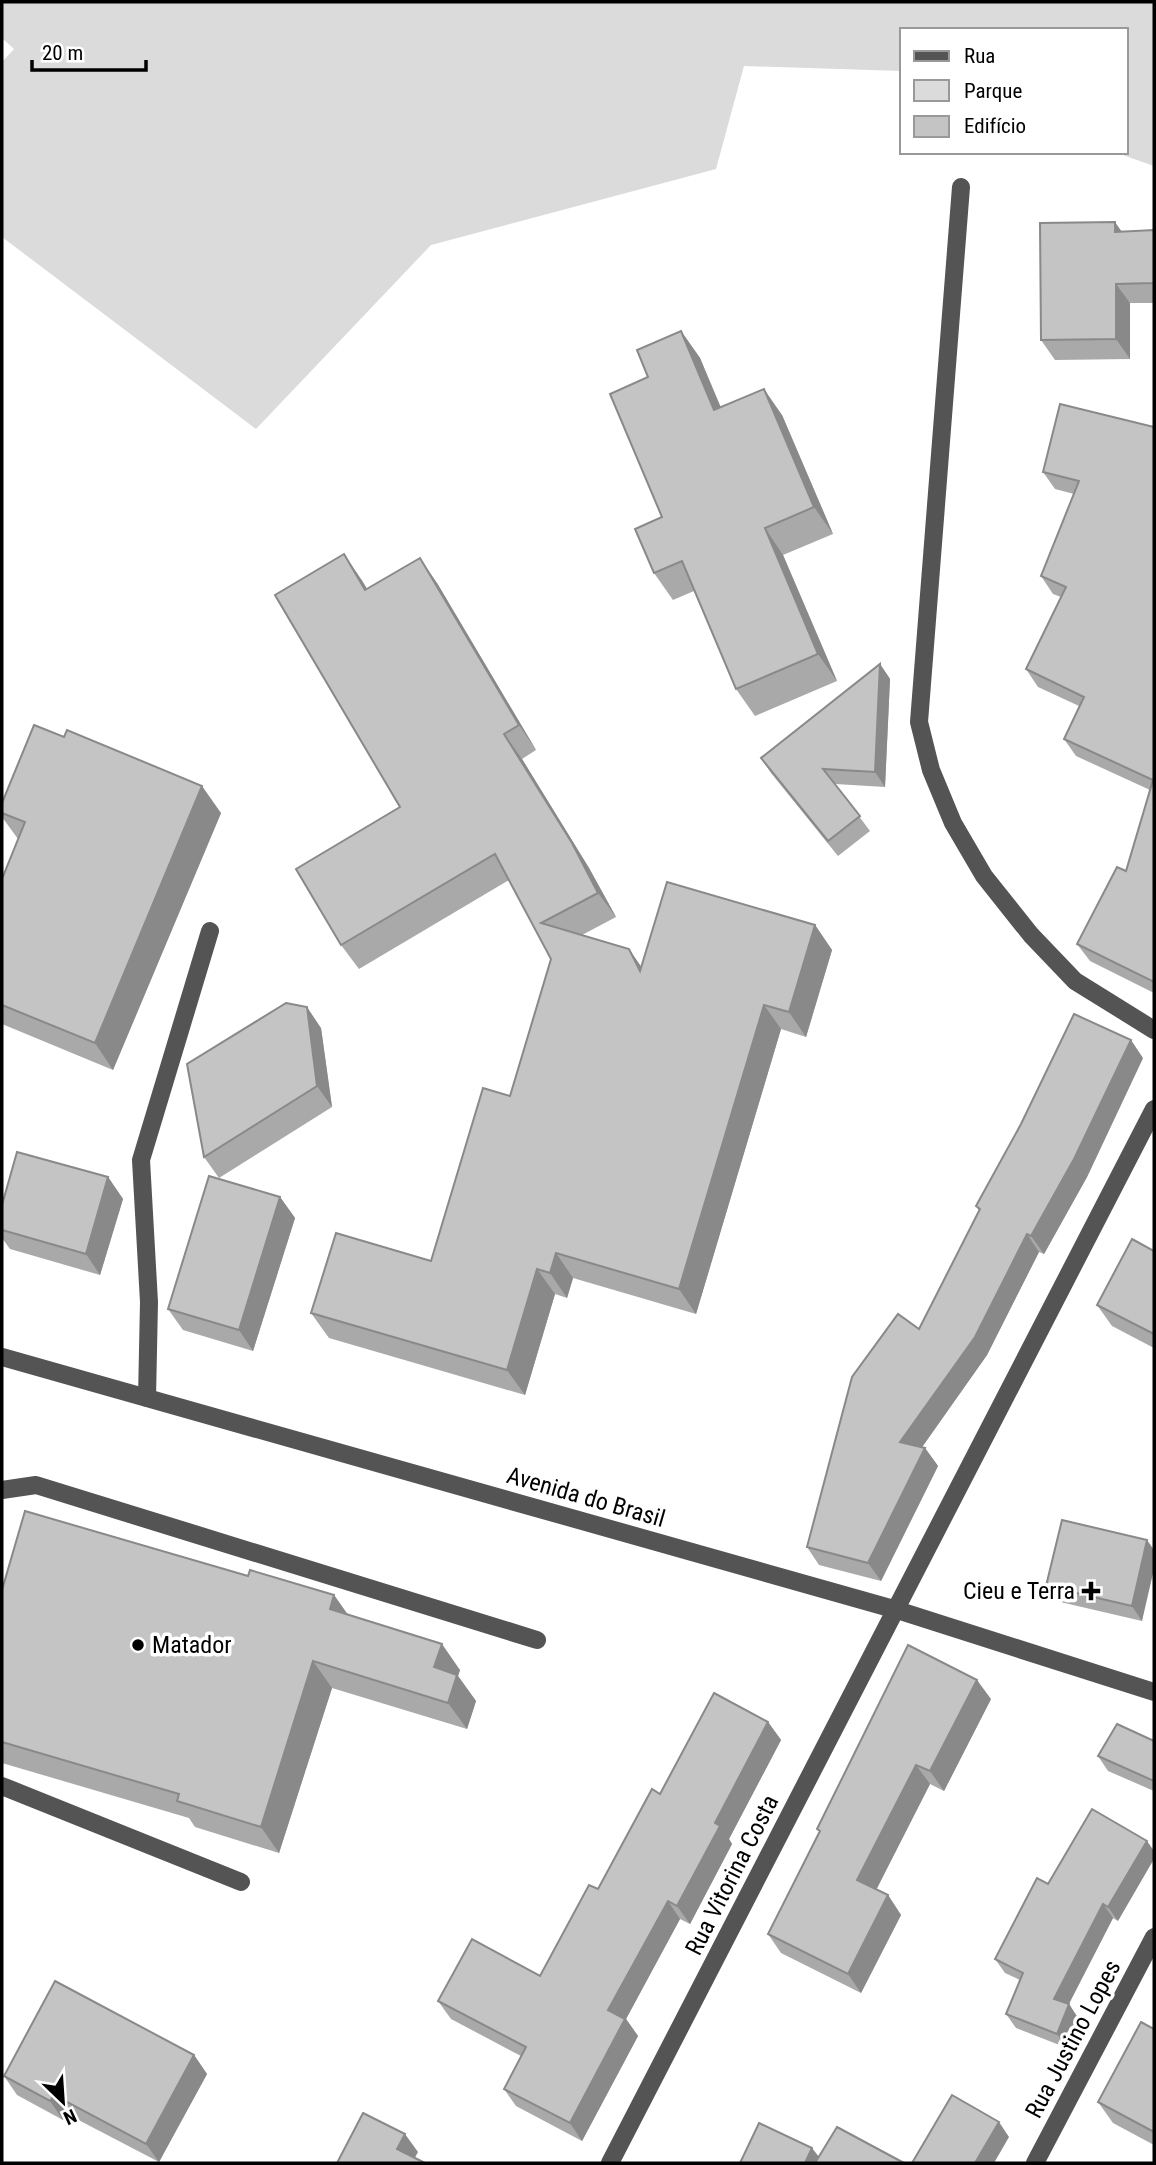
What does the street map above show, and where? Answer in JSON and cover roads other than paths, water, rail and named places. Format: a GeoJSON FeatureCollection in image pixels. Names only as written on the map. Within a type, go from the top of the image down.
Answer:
{"type":"FeatureCollection","features":[{"type":"Feature","properties":{"kind":"street"},"geometry":{"type":"LineString","coordinates":[[961,187],[919,722],[931,770],[953,823],[984,876],[1031,935],[1075,981],[1154,1030]]}},
{"type":"Feature","properties":{"kind":"street"},"geometry":{"type":"LineString","coordinates":[[148,1398],[149,1302],[141,1160],[210,931]]}},
{"type":"Feature","properties":{"kind":"street","name":"Rua Vitorina Costa"},"geometry":{"type":"LineString","coordinates":[[610,2163],[1154,1109]]}},
{"type":"Feature","properties":{"kind":"street","name":"Avenida do Brasil"},"geometry":{"type":"LineString","coordinates":[[2,1357],[897,1610],[1154,1692]]}},
{"type":"Feature","properties":{"kind":"street"},"geometry":{"type":"LineString","coordinates":[[2,1490],[36,1485],[537,1640]]}},
{"type":"Feature","properties":{"kind":"street"},"geometry":{"type":"LineString","coordinates":[[2,1786],[241,1882]]}},
{"type":"Feature","properties":{"kind":"street","name":"Rua Justino Lopes"},"geometry":{"type":"LineString","coordinates":[[1035,2163],[1154,1937]]}},
{"type":"Feature","properties":{"kind":"place","name":"Cieu e Terra"},"geometry":{"type":"Point","coordinates":[1091,1591]}},
{"type":"Feature","properties":{"kind":"place","name":"Matador"},"geometry":{"type":"Point","coordinates":[138,1645]}}]}
